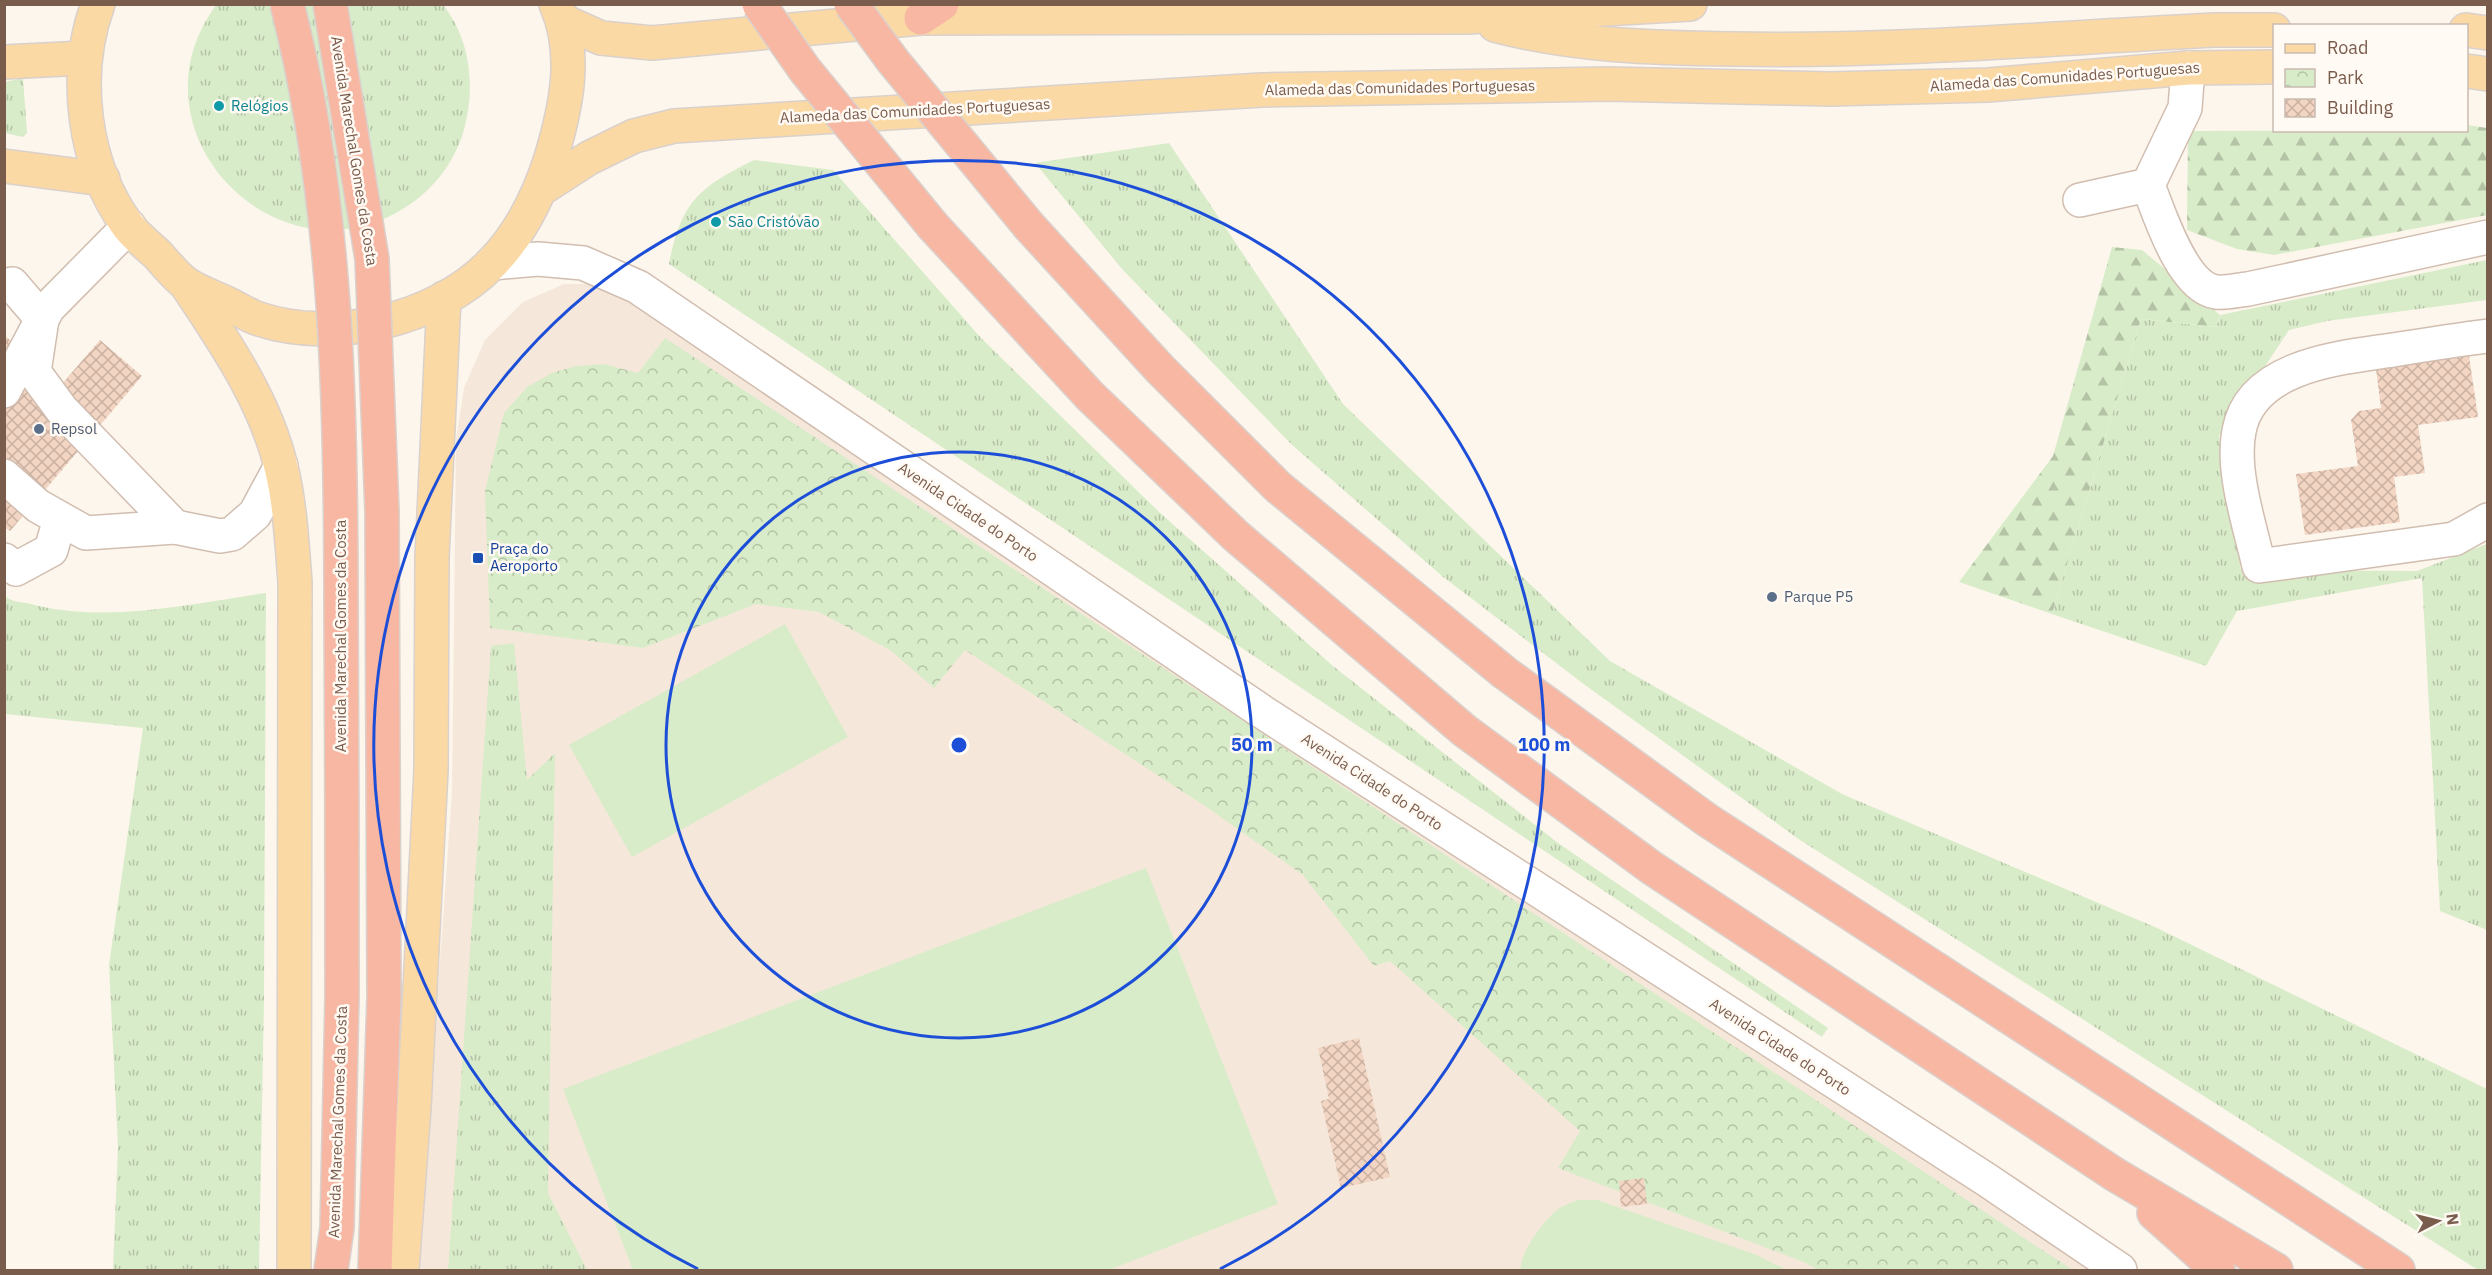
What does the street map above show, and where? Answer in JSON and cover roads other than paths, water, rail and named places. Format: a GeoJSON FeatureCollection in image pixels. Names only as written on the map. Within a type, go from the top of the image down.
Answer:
{"type":"FeatureCollection","features":[{"type":"Feature","properties":{"kind":"highway","name":"Avenida Marechal Gomes da Costa"},"geometry":{"type":"LineString","coordinates":[[287,4],[301,64],[323,201],[330,259],[339,394],[342,996],[337,1228],[331,1270]]}},
{"type":"Feature","properties":{"kind":"highway","name":"Avenida Marechal Gomes da Costa"},"geometry":{"type":"LineString","coordinates":[[330,4],[372,260],[382,511],[384,997],[375,1270]]}},
{"type":"Feature","properties":{"kind":"highway"},"geometry":{"type":"LineString","coordinates":[[759,4],[805,70],[933,226],[1090,396],[1236,536],[1464,731],[1652,868],[2114,1174],[2276,1270]]}},
{"type":"Feature","properties":{"kind":"highway"},"geometry":{"type":"LineString","coordinates":[[851,4],[892,61],[1029,226],[1160,369],[1278,487],[1505,673],[1707,820],[2398,1270]]}},
{"type":"Feature","properties":{"kind":"highway"},"geometry":{"type":"LineString","coordinates":[[2114,1174],[2192,1250],[2218,1270]]}},
{"type":"Feature","properties":{"kind":"main road"},"geometry":{"type":"LineString","coordinates":[[559,13],[601,38],[652,43],[931,11],[1467,17],[1690,4]]}},
{"type":"Feature","properties":{"kind":"main road"},"geometry":{"type":"LineString","coordinates":[[89,11],[84,58],[85,120],[102,179],[129,226],[186,284],[246,380],[264,416],[281,466],[295,582],[294,1270]]}},
{"type":"Feature","properties":{"kind":"main road"},"geometry":{"type":"LineString","coordinates":[[186,284],[259,319],[306,328],[365,324],[400,317],[444,298],[467,284],[492,263],[519,228],[541,189],[560,127],[569,81],[559,13]]}},
{"type":"Feature","properties":{"kind":"main road"},"geometry":{"type":"LineString","coordinates":[[1467,17],[1536,36],[1579,42],[1810,51],[2215,30],[2273,30]]}},
{"type":"Feature","properties":{"kind":"main road"},"geometry":{"type":"LineString","coordinates":[[2468,30],[2487,33]]}},
{"type":"Feature","properties":{"kind":"main road"},"geometry":{"type":"LineString","coordinates":[[4,62],[84,58]]}},
{"type":"Feature","properties":{"kind":"main road","name":"Alameda das Comunidades Portuguesas"},"geometry":{"type":"LineString","coordinates":[[541,189],[589,158],[634,136],[674,126],[1262,90],[1608,84],[1830,89],[1988,85],[2188,68],[2273,67]]}},
{"type":"Feature","properties":{"kind":"main road"},"geometry":{"type":"LineString","coordinates":[[2468,71],[2487,74]]}},
{"type":"Feature","properties":{"kind":"main road"},"geometry":{"type":"LineString","coordinates":[[4,166],[102,179]]}},
{"type":"Feature","properties":{"kind":"main road"},"geometry":{"type":"LineString","coordinates":[[402,1270],[414,1108],[431,770],[432,558],[444,298]]}},
{"type":"Feature","properties":{"kind":"street"},"geometry":{"type":"LineString","coordinates":[[2188,68],[2186,108],[2148,185],[2173,249],[2189,274],[2214,292],[2248,290],[2487,237]]}},
{"type":"Feature","properties":{"kind":"street"},"geometry":{"type":"LineString","coordinates":[[2080,200],[2148,185]]}},
{"type":"Feature","properties":{"kind":"street"},"geometry":{"type":"LineString","coordinates":[[4,391],[48,308],[129,226]]}},
{"type":"Feature","properties":{"kind":"street","name":"Avenida Cidade do Porto"},"geometry":{"type":"LineString","coordinates":[[492,263],[538,259],[584,263],[638,287],[1261,711],[1986,1180],[2120,1270]]}},
{"type":"Feature","properties":{"kind":"street"},"geometry":{"type":"LineString","coordinates":[[4,286],[12,284],[42,319],[34,372],[62,410],[175,527]]}},
{"type":"Feature","properties":{"kind":"street"},"geometry":{"type":"LineString","coordinates":[[2487,336],[2321,360],[2291,373],[2271,385],[2250,403],[2239,430],[2236,458],[2259,566],[2454,538],[2487,520]]}},
{"type":"Feature","properties":{"kind":"street"},"geometry":{"type":"LineString","coordinates":[[4,476],[38,506],[86,533],[175,527],[204,534],[232,534],[255,514],[281,466]]}},
{"type":"Feature","properties":{"kind":"street"},"geometry":{"type":"LineString","coordinates":[[4,560],[16,569],[51,550],[60,519]]}},
{"type":"Feature","properties":{"kind":"place","name":"Relógios"},"geometry":{"type":"Point","coordinates":[219,106]}},
{"type":"Feature","properties":{"kind":"place","name":"São Cristóvão"},"geometry":{"type":"Point","coordinates":[716,222]}},
{"type":"Feature","properties":{"kind":"place","name":"Repsol"},"geometry":{"type":"Point","coordinates":[39,429]}},
{"type":"Feature","properties":{"kind":"place","name":"Praça do Aeroporto"},"geometry":{"type":"Point","coordinates":[478,558]}},
{"type":"Feature","properties":{"kind":"place","name":"Parque P5"},"geometry":{"type":"Point","coordinates":[1772,597]}}]}
